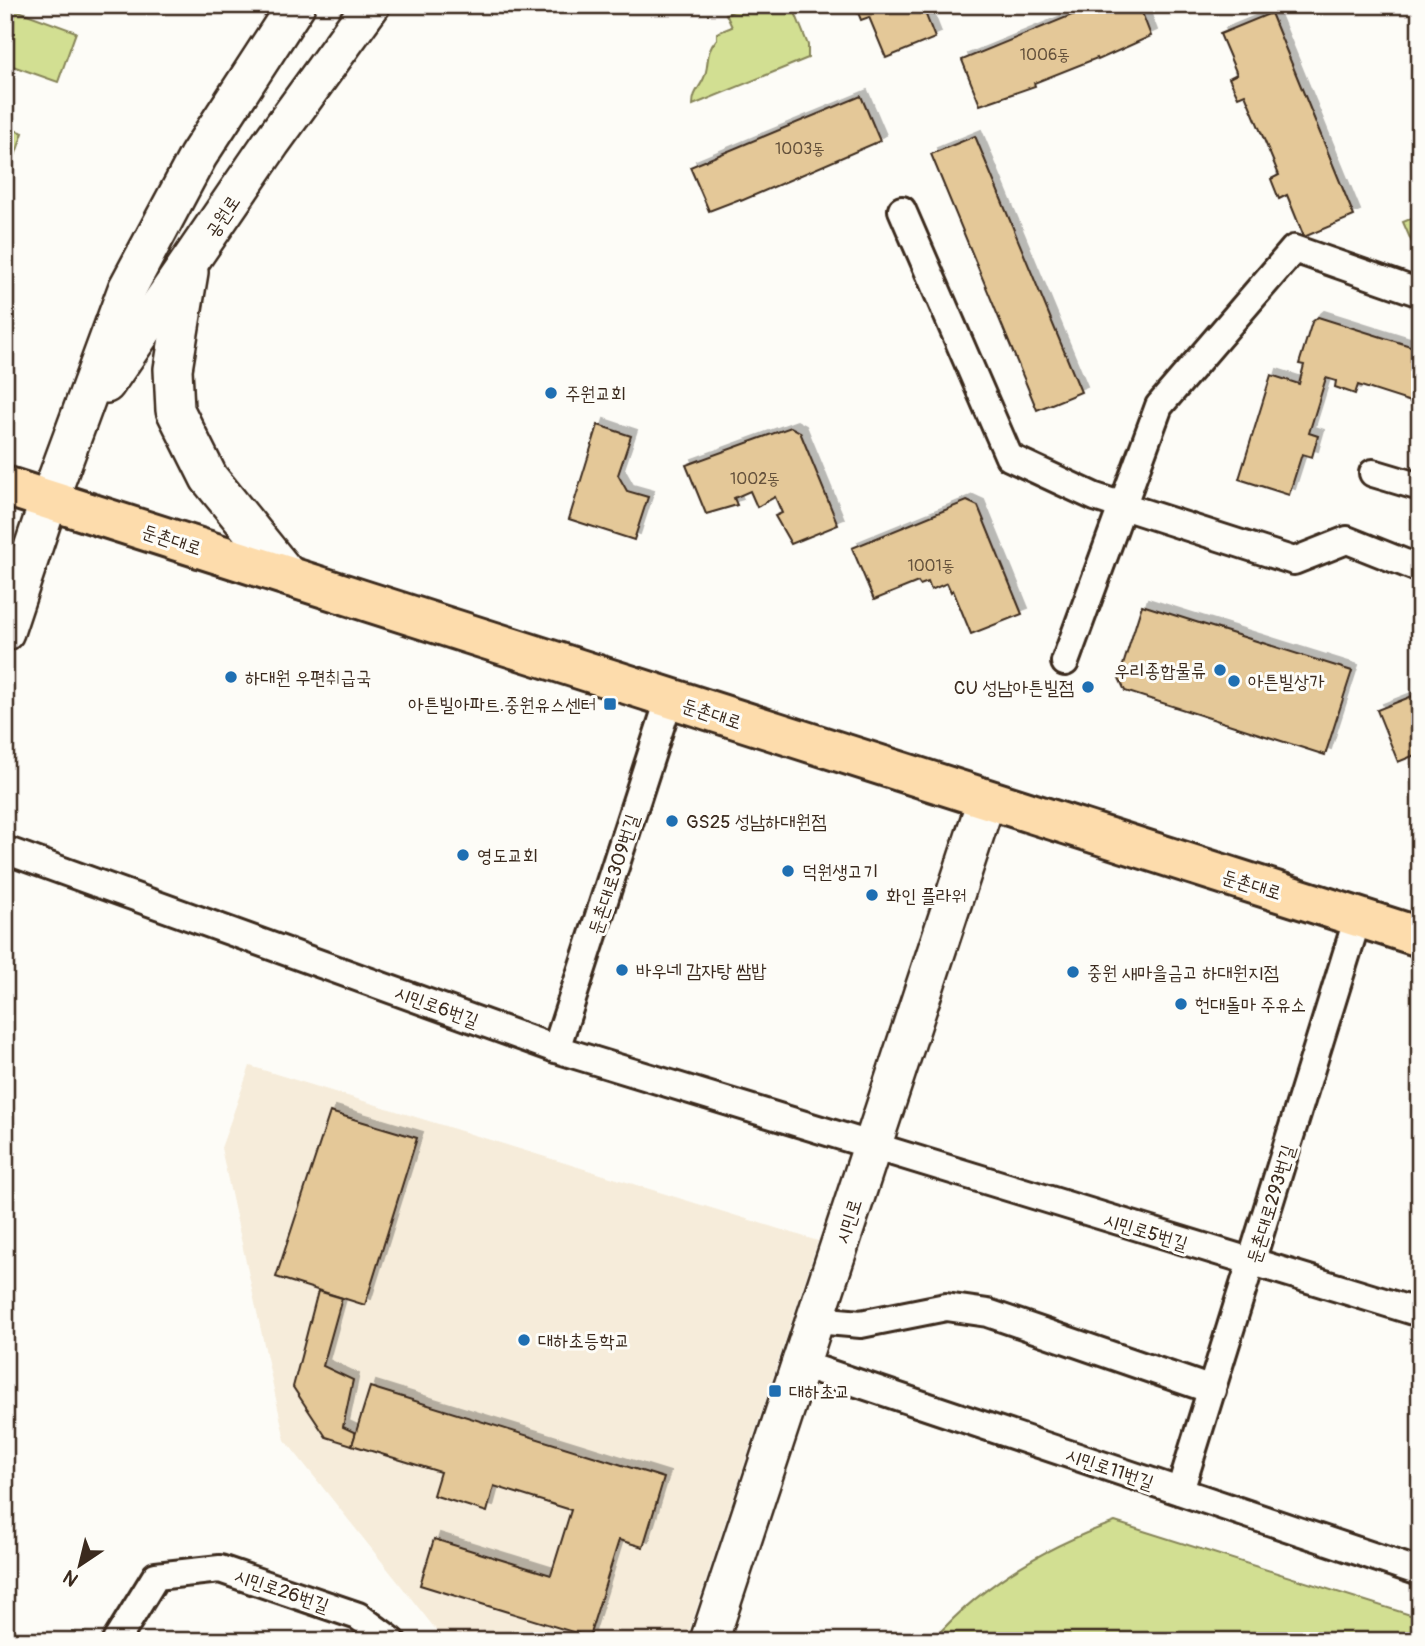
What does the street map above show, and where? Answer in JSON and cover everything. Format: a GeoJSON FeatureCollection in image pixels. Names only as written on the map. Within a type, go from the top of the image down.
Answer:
{"type":"FeatureCollection","features":[{"type":"Feature","properties":{"kind":"main road","name":"공원로"},"geometry":{"type":"LineString","coordinates":[[5,632],[49,500],[127,289],[198,156],[296,5]]}},
{"type":"Feature","properties":{"kind":"main road","name":"공원로"},"geometry":{"type":"LineString","coordinates":[[76,429],[371,5]]}},
{"type":"Feature","properties":{"kind":"main road"},"geometry":{"type":"LineString","coordinates":[[191,261],[173,369],[175,410],[209,478],[289,577]]}},
{"type":"Feature","properties":{"kind":"main road","name":"둔촌대로"},"geometry":{"type":"LineString","coordinates":[[5,486],[669,700],[1420,937]]}},
{"type":"Feature","properties":{"kind":"main road","name":"시민로"},"geometry":{"type":"LineString","coordinates":[[709,1641],[986,801]]}},
{"type":"Feature","properties":{"kind":"street"},"geometry":{"type":"LineString","coordinates":[[901,210],[1009,457],[1095,497],[1294,562],[1347,540],[1420,569]]}},
{"type":"Feature","properties":{"kind":"street"},"geometry":{"type":"LineString","coordinates":[[1065,662],[1159,405],[1294,249],[1420,293]]}},
{"type":"Feature","properties":{"kind":"street"},"geometry":{"type":"LineString","coordinates":[[1373,473],[1420,488]]}},
{"type":"Feature","properties":{"kind":"street","name":"둔촌대로309번길"},"geometry":{"type":"LineString","coordinates":[[556,1049],[669,700]]}},
{"type":"Feature","properties":{"kind":"street","name":"시민로6번길"},"geometry":{"type":"LineString","coordinates":[[5,850],[556,1049],[873,1148]]}},
{"type":"Feature","properties":{"kind":"street","name":"둔촌대로293번길"},"geometry":{"type":"LineString","coordinates":[[1180,1491],[1359,917]]}},
{"type":"Feature","properties":{"kind":"street","name":"시민로5번길"},"geometry":{"type":"LineString","coordinates":[[873,1148],[1420,1313]]}},
{"type":"Feature","properties":{"kind":"street"},"geometry":{"type":"LineString","coordinates":[[816,1320],[861,1324],[946,1307],[988,1313],[1212,1390]]}},
{"type":"Feature","properties":{"kind":"street","name":"시민로11번길"},"geometry":{"type":"LineString","coordinates":[[801,1364],[1420,1572]]}},
{"type":"Feature","properties":{"kind":"street","name":"시민로26번길"},"geometry":{"type":"LineString","coordinates":[[116,1641],[156,1576],[220,1569],[358,1616],[392,1641]]}},
{"type":"Feature","properties":{"kind":"shaded area","name":"대하초등학교"},"geometry":{"type":"Polygon","coordinates":[[[250,1066],[818,1241],[686,1641],[445,1641],[285,1440],[221,1148],[250,1066]]]}},
{"type":"Feature","properties":{"kind":"green space"},"geometry":{"type":"Polygon","coordinates":[[[748,5],[792,5],[808,45],[808,58],[693,105],[717,33],[732,27],[726,14],[748,5]]]}},
{"type":"Feature","properties":{"kind":"green space"},"geometry":{"type":"Polygon","coordinates":[[[5,6],[76,32],[58,82],[10,65],[5,76],[5,6]]]}},
{"type":"Feature","properties":{"kind":"green space"},"geometry":{"type":"Polygon","coordinates":[[[5,127],[23,133],[5,185],[5,127]]]}},
{"type":"Feature","properties":{"kind":"green space"},"geometry":{"type":"Polygon","coordinates":[[[1420,215],[1420,261],[1403,222],[1420,215]]]}},
{"type":"Feature","properties":{"kind":"green space"},"geometry":{"type":"Polygon","coordinates":[[[1115,1522],[1420,1618],[1420,1641],[932,1641],[972,1602],[1016,1569],[1063,1543],[1115,1522]]]}},
{"type":"Feature","properties":{"kind":"building"},"geometry":{"type":"Polygon","coordinates":[[[855,5],[922,5],[935,38],[886,58],[869,17],[861,20],[855,5]]]}},
{"type":"Feature","properties":{"kind":"building"},"geometry":{"type":"Polygon","coordinates":[[[1096,5],[1139,5],[1151,36],[1098,60],[1097,58],[1034,83],[1035,86],[980,105],[962,60],[1096,5]]]}},
{"type":"Feature","properties":{"kind":"building"},"geometry":{"type":"Polygon","coordinates":[[[1271,13],[1354,216],[1304,237],[1287,195],[1279,199],[1271,179],[1279,175],[1245,94],[1238,97],[1229,78],[1237,74],[1220,34],[1271,13]]]}},
{"type":"Feature","properties":{"kind":"building"},"geometry":{"type":"Polygon","coordinates":[[[861,96],[880,141],[741,201],[740,199],[709,211],[690,167],[861,96]]]}},
{"type":"Feature","properties":{"kind":"building"},"geometry":{"type":"Polygon","coordinates":[[[975,136],[1081,392],[1037,410],[931,154],[975,136]]]}},
{"type":"Feature","properties":{"kind":"building"},"geometry":{"type":"Polygon","coordinates":[[[1318,317],[1420,349],[1420,405],[1358,385],[1355,394],[1335,387],[1336,381],[1326,378],[1309,433],[1318,436],[1312,457],[1302,454],[1289,495],[1239,479],[1271,375],[1299,384],[1304,365],[1299,364],[1312,322],[1318,317]]]}},
{"type":"Feature","properties":{"kind":"building"},"geometry":{"type":"Polygon","coordinates":[[[598,425],[631,436],[618,475],[627,491],[648,497],[634,540],[569,519],[598,425]]]}},
{"type":"Feature","properties":{"kind":"building"},"geometry":{"type":"Polygon","coordinates":[[[791,427],[800,432],[838,525],[791,544],[775,516],[782,513],[775,497],[757,507],[750,491],[734,498],[737,505],[706,514],[686,465],[791,427]]]}},
{"type":"Feature","properties":{"kind":"building"},"geometry":{"type":"Polygon","coordinates":[[[967,501],[978,506],[1022,614],[971,634],[953,590],[951,592],[947,583],[931,590],[928,582],[920,585],[918,582],[874,600],[852,548],[967,501]]]}},
{"type":"Feature","properties":{"kind":"building","name":"아튼빌상가"},"geometry":{"type":"Polygon","coordinates":[[[1142,605],[1352,671],[1325,755],[1125,691],[1119,678],[1142,605]]]}},
{"type":"Feature","properties":{"kind":"building"},"geometry":{"type":"Polygon","coordinates":[[[1420,693],[1420,753],[1398,762],[1377,710],[1420,693]]]}},
{"type":"Feature","properties":{"kind":"building"},"geometry":{"type":"Polygon","coordinates":[[[330,1112],[417,1138],[365,1305],[276,1277],[330,1112]]]}},
{"type":"Feature","properties":{"kind":"building"},"geometry":{"type":"Polygon","coordinates":[[[318,1291],[342,1298],[323,1366],[353,1380],[343,1427],[356,1433],[352,1445],[326,1437],[293,1387],[318,1291]]]}},
{"type":"Feature","properties":{"kind":"building"},"geometry":{"type":"Polygon","coordinates":[[[370,1387],[664,1478],[643,1547],[619,1540],[589,1637],[420,1585],[434,1539],[551,1575],[571,1510],[494,1486],[487,1512],[433,1495],[440,1472],[352,1445],[370,1387]]]}},
{"type":"Feature","properties":{"kind":"place","name":"주원교회"},"geometry":{"type":"Point","coordinates":[551,393]}},
{"type":"Feature","properties":{"kind":"place","name":"우리종합물류"},"geometry":{"type":"Point","coordinates":[1220,670]}},
{"type":"Feature","properties":{"kind":"place","name":"하대원 우편취급국"},"geometry":{"type":"Point","coordinates":[231,677]}},
{"type":"Feature","properties":{"kind":"place","name":"아튼빌상가"},"geometry":{"type":"Point","coordinates":[1234,681]}},
{"type":"Feature","properties":{"kind":"place","name":"CU 성남아튼빌점"},"geometry":{"type":"Point","coordinates":[1088,687]}},
{"type":"Feature","properties":{"kind":"place","name":"아튼빌아파트.중원유스센터"},"geometry":{"type":"Point","coordinates":[610,704]}},
{"type":"Feature","properties":{"kind":"place","name":"GS25 성남하대원점"},"geometry":{"type":"Point","coordinates":[672,821]}},
{"type":"Feature","properties":{"kind":"place","name":"영도교회"},"geometry":{"type":"Point","coordinates":[463,855]}},
{"type":"Feature","properties":{"kind":"place","name":"덕원생고기"},"geometry":{"type":"Point","coordinates":[788,871]}},
{"type":"Feature","properties":{"kind":"place","name":"화인 플라워"},"geometry":{"type":"Point","coordinates":[872,895]}},
{"type":"Feature","properties":{"kind":"place","name":"바우네 감자탕 쌈밥"},"geometry":{"type":"Point","coordinates":[622,970]}},
{"type":"Feature","properties":{"kind":"place","name":"중원 새마을금고 하대원지점"},"geometry":{"type":"Point","coordinates":[1073,972]}},
{"type":"Feature","properties":{"kind":"place","name":"헌대돌마 주유소"},"geometry":{"type":"Point","coordinates":[1181,1004]}},
{"type":"Feature","properties":{"kind":"place","name":"대하초등학교"},"geometry":{"type":"Point","coordinates":[524,1340]}},
{"type":"Feature","properties":{"kind":"place","name":"대하초교"},"geometry":{"type":"Point","coordinates":[775,1391]}}]}
